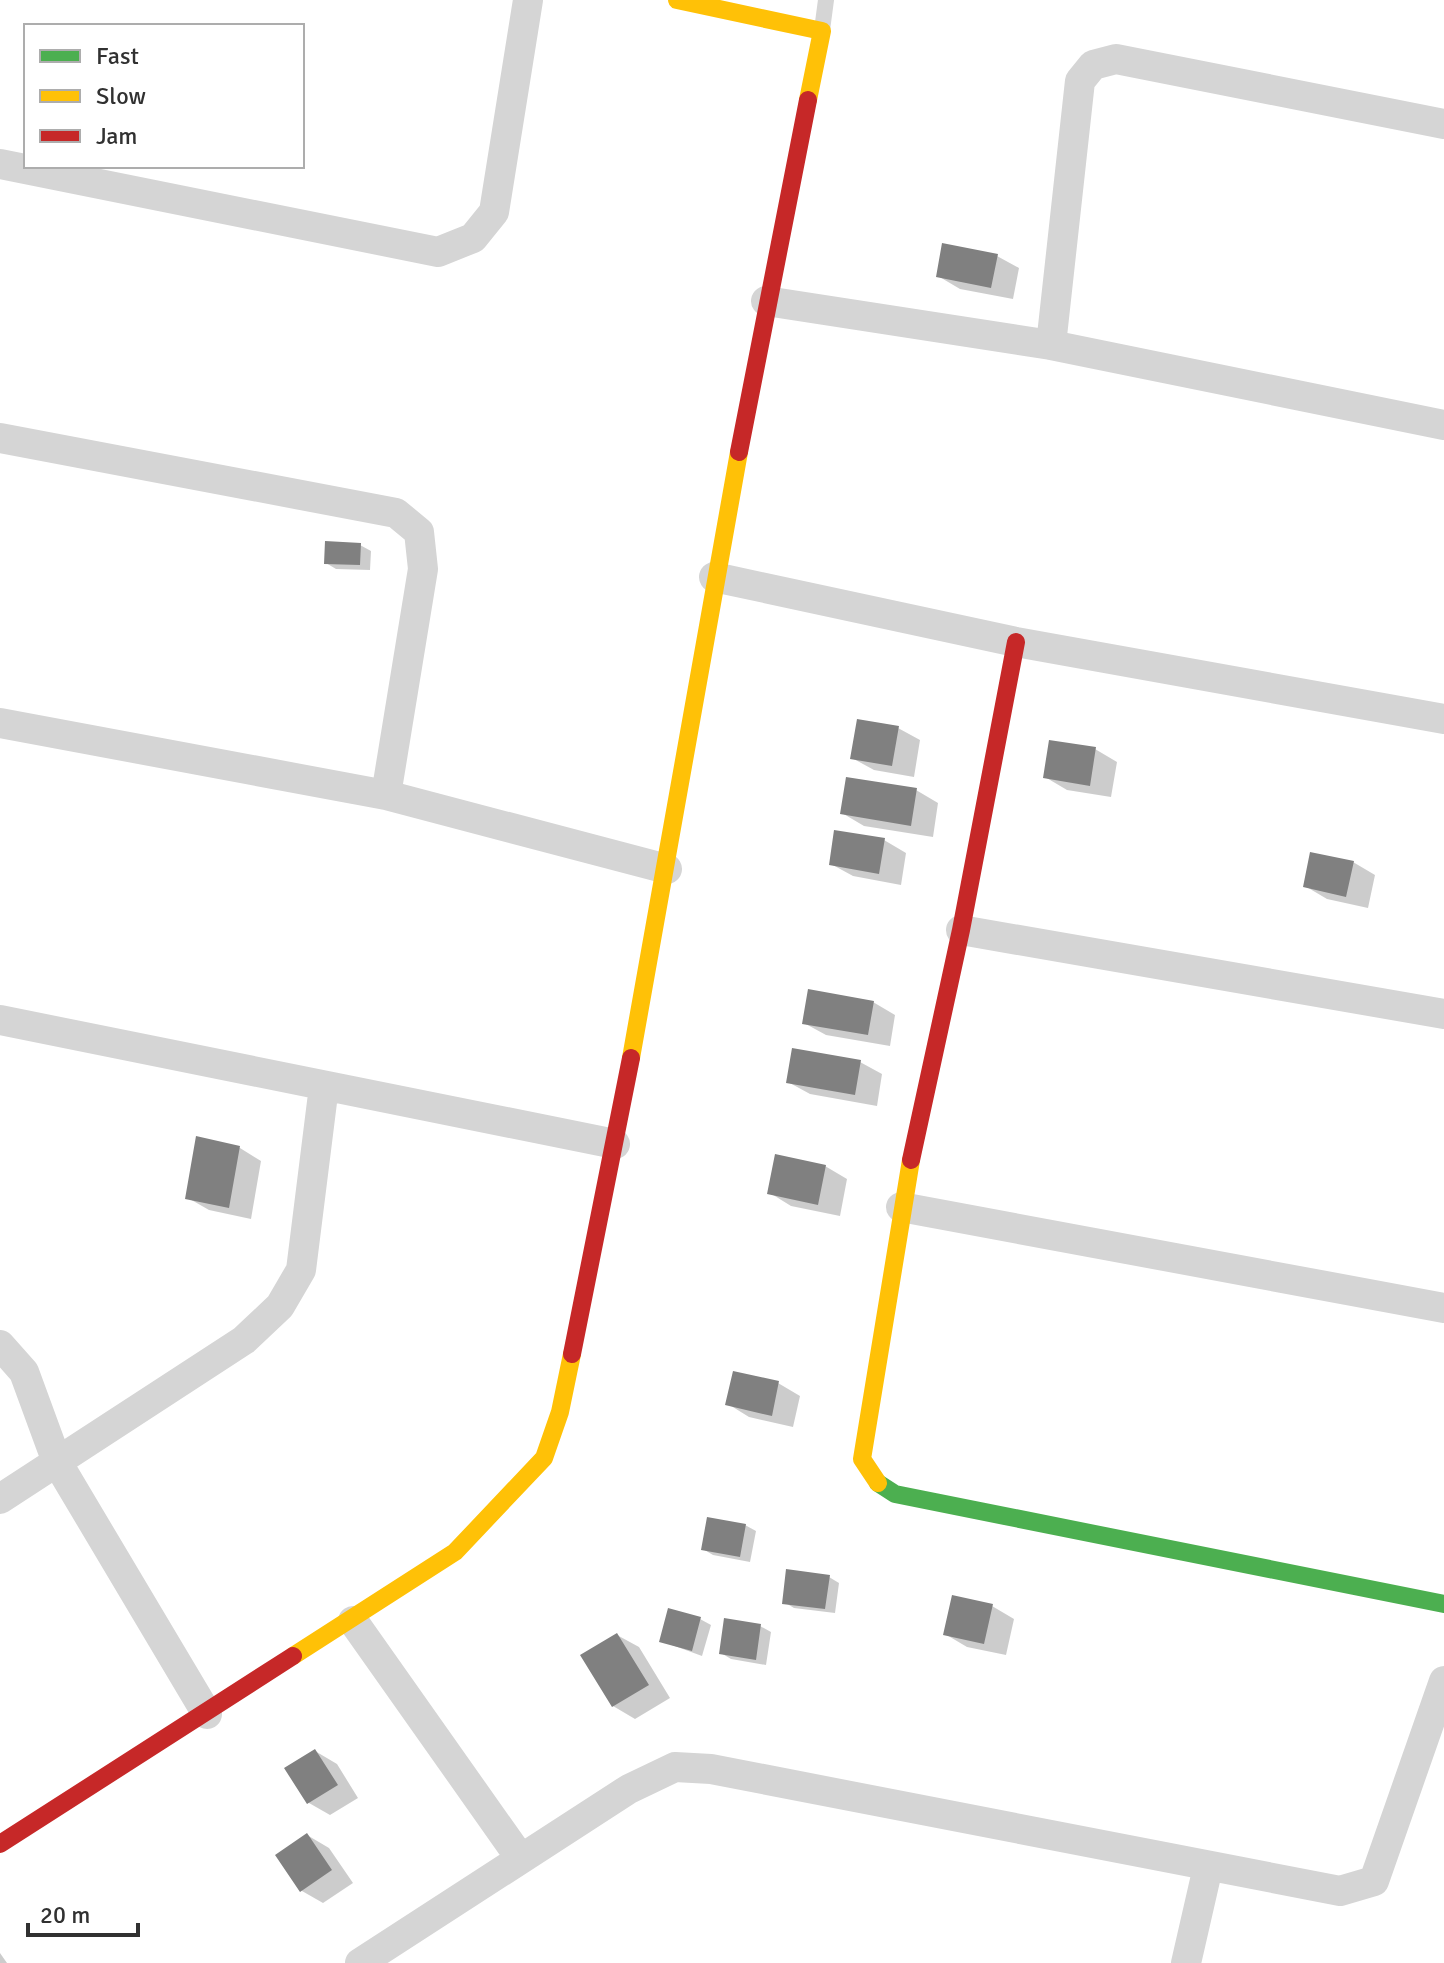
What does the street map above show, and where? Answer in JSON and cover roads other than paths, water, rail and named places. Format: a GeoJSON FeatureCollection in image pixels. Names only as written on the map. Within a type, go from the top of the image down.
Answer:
{"type":"FeatureCollection","features":[{"type":"Feature","properties":{"kind":"street"},"geometry":{"type":"LineString","coordinates":[[0,164],[438,252],[473,238],[494,212],[528,0]]}},
{"type":"Feature","properties":{"kind":"street"},"geometry":{"type":"LineString","coordinates":[[0,1844],[353,1621],[455,1552],[544,1458],[560,1412],[615,1144],[667,869],[714,577],[766,301],[822,31],[677,0]]}},
{"type":"Feature","properties":{"kind":"street"},"geometry":{"type":"LineString","coordinates":[[1051,345],[1080,81],[1093,65],[1116,59],[1444,124]]}},
{"type":"Feature","properties":{"kind":"street"},"geometry":{"type":"LineString","coordinates":[[766,301],[1051,345],[1444,425]]}},
{"type":"Feature","properties":{"kind":"street"},"geometry":{"type":"LineString","coordinates":[[0,438],[396,513],[419,532],[423,569],[386,795]]}},
{"type":"Feature","properties":{"kind":"street"},"geometry":{"type":"LineString","coordinates":[[714,577],[1016,642],[1444,719]]}},
{"type":"Feature","properties":{"kind":"street"},"geometry":{"type":"LineString","coordinates":[[1016,642],[961,930],[901,1207],[864,1424],[862,1459],[876,1482],[895,1494],[1444,1604]]}},
{"type":"Feature","properties":{"kind":"street"},"geometry":{"type":"LineString","coordinates":[[0,723],[386,795],[667,869]]}},
{"type":"Feature","properties":{"kind":"street"},"geometry":{"type":"LineString","coordinates":[[961,930],[1444,1014]]}},
{"type":"Feature","properties":{"kind":"street"},"geometry":{"type":"LineString","coordinates":[[0,1020],[615,1144]]}},
{"type":"Feature","properties":{"kind":"street"},"geometry":{"type":"LineString","coordinates":[[0,1499],[244,1340],[280,1306],[301,1270],[324,1086]]}},
{"type":"Feature","properties":{"kind":"street"},"geometry":{"type":"LineString","coordinates":[[901,1207],[1444,1308]]}},
{"type":"Feature","properties":{"kind":"street"},"geometry":{"type":"LineString","coordinates":[[0,1345],[24,1372],[57,1462],[207,1714]]}},
{"type":"Feature","properties":{"kind":"street"},"geometry":{"type":"LineString","coordinates":[[353,1621],[521,1859]]}},
{"type":"Feature","properties":{"kind":"street"},"geometry":{"type":"LineString","coordinates":[[360,1963],[629,1789],[675,1767],[711,1769],[1340,1891],[1374,1881],[1444,1681]]}},
{"type":"Feature","properties":{"kind":"street"},"geometry":{"type":"LineString","coordinates":[[1186,1963],[1208,1867]]}},
{"type":"Feature","properties":{"kind":"lane"},"geometry":{"type":"LineString","coordinates":[[822,31],[826,0]]}}]}
